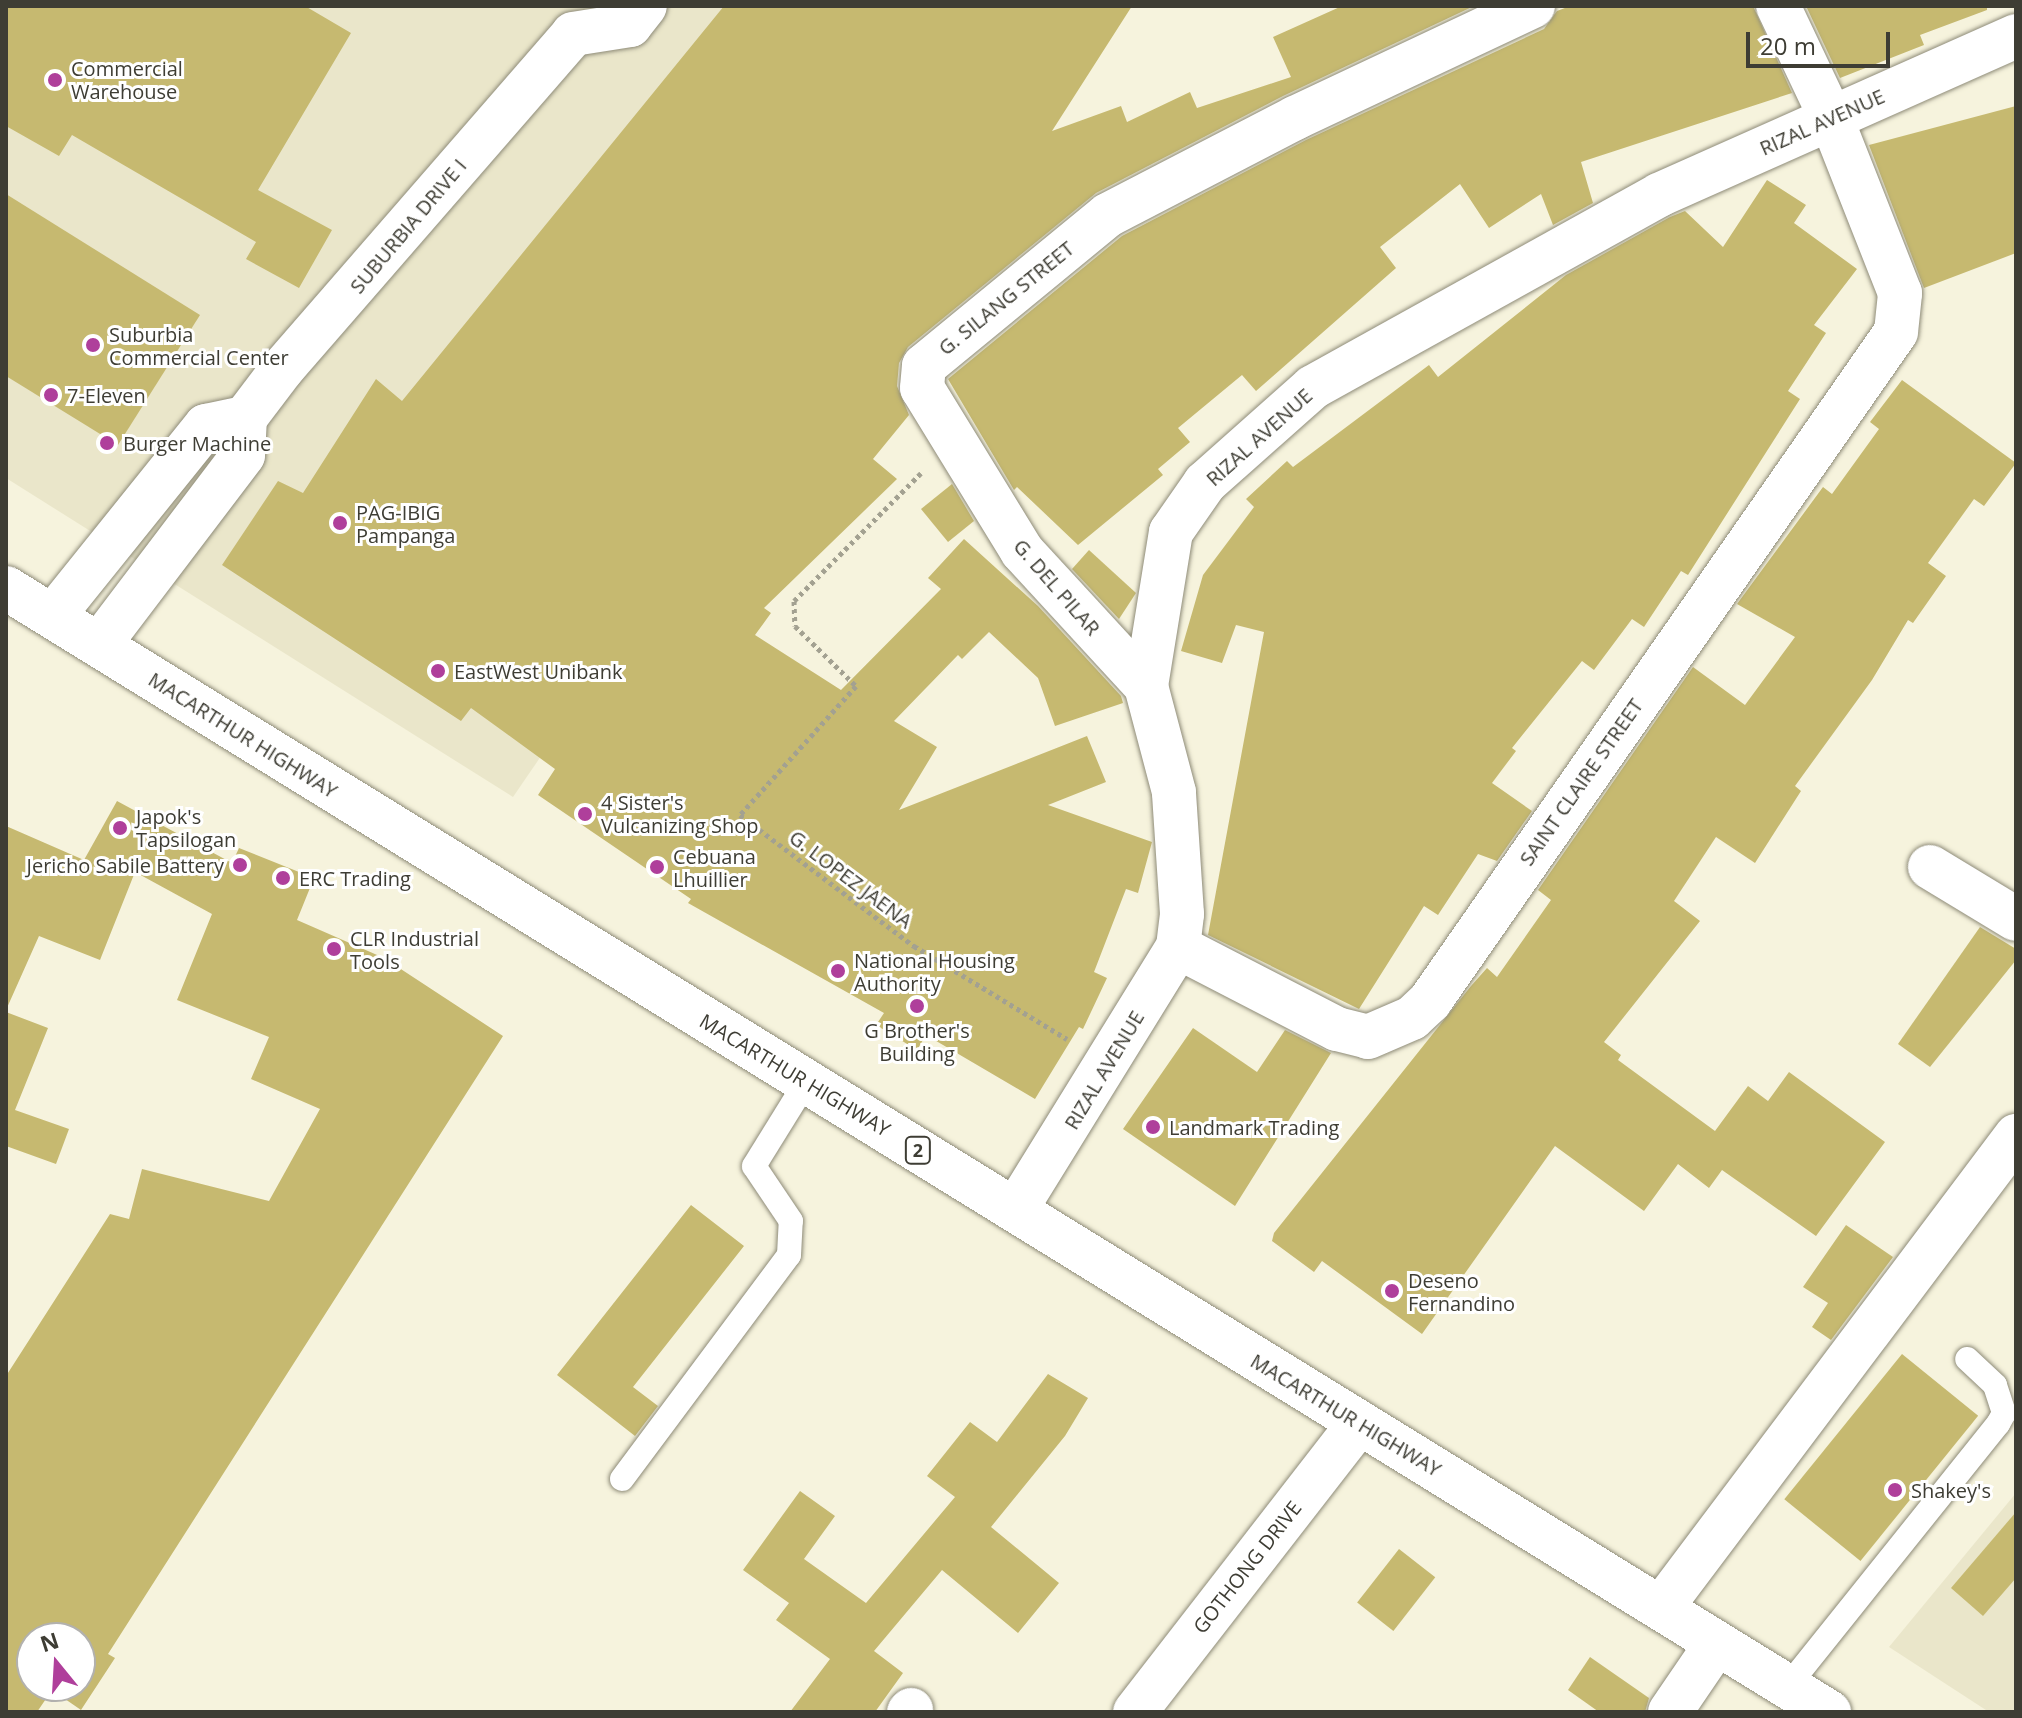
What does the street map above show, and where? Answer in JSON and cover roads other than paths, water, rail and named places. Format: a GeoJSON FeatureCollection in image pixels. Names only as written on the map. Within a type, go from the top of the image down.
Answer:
{"type":"FeatureCollection","features":[{"type":"Feature","properties":{"kind":"main road","name":"SUBURBIA DRIVE I"},"geometry":{"type":"LineString","coordinates":[[245,418],[573,20],[630,25],[645,6]]}},
{"type":"Feature","properties":{"kind":"main road","name":"G. SILANG STREET"},"geometry":{"type":"LineString","coordinates":[[954,440],[922,388],[924,366],[1108,215],[1295,118],[1533,6]]}},
{"type":"Feature","properties":{"kind":"main road"},"geometry":{"type":"LineString","coordinates":[[1778,6],[1831,118]]}},
{"type":"Feature","properties":{"kind":"main road","name":"RIZAL AVENUE"},"geometry":{"type":"LineString","coordinates":[[1016,1209],[1109,1064],[1178,947],[1182,914],[1174,792],[1146,686],[1171,532],[1205,483],[1313,387],[1659,195],[2016,36]]}},
{"type":"Feature","properties":{"kind":"main road","name":"SAINT CLAIRE STREET"},"geometry":{"type":"LineString","coordinates":[[1178,947],[1337,1029],[1368,1037],[1412,1018],[1430,1001],[1896,332],[1900,293],[1831,118]]}},
{"type":"Feature","properties":{"kind":"main road"},"geometry":{"type":"LineString","coordinates":[[53,616],[206,426],[245,418],[243,455],[99,645]]}},
{"type":"Feature","properties":{"kind":"main road","name":"G. DEL PILAR"},"geometry":{"type":"LineString","coordinates":[[954,440],[1022,551],[1146,686]]}},
{"type":"Feature","properties":{"kind":"main road","name":"MACARTHUR HIGHWAY"},"geometry":{"type":"LineString","coordinates":[[6,588],[1016,1209],[1100,1266],[1829,1712]]}},
{"type":"Feature","properties":{"kind":"main road"},"geometry":{"type":"LineString","coordinates":[[1930,867],[2016,919]]}},
{"type":"Feature","properties":{"kind":"main road"},"geometry":{"type":"LineString","coordinates":[[1661,1608],[2016,1136]]}},
{"type":"Feature","properties":{"kind":"main road","name":"GOTHONG DRIVE"},"geometry":{"type":"LineString","coordinates":[[1135,1712],[1359,1423]]}},
{"type":"Feature","properties":{"kind":"main road"},"geometry":{"type":"LineString","coordinates":[[1670,1712],[1717,1643]]}},
{"type":"Feature","properties":{"kind":"lane"},"geometry":{"type":"LineString","coordinates":[[622,1479],[789,1255],[791,1221],[754,1166],[806,1082]]}},
{"type":"Feature","properties":{"kind":"lane"},"geometry":{"type":"LineString","coordinates":[[1788,1686],[1998,1424],[2004,1413],[1995,1385],[1967,1359]]}},
{"type":"Feature","properties":{"kind":"place","name":"Commercial Warehouse"},"geometry":{"type":"Point","coordinates":[55,80]}},
{"type":"Feature","properties":{"kind":"place","name":"Suburbia Commercial Center"},"geometry":{"type":"Point","coordinates":[93,345]}},
{"type":"Feature","properties":{"kind":"place","name":"7-Eleven"},"geometry":{"type":"Point","coordinates":[51,395]}},
{"type":"Feature","properties":{"kind":"place","name":"Burger Machine"},"geometry":{"type":"Point","coordinates":[107,443]}},
{"type":"Feature","properties":{"kind":"place","name":"PAG-IBIG Pampanga"},"geometry":{"type":"Point","coordinates":[340,523]}},
{"type":"Feature","properties":{"kind":"place","name":"EastWest Unibank"},"geometry":{"type":"Point","coordinates":[438,671]}},
{"type":"Feature","properties":{"kind":"place","name":"4 Sister's Vulcanizing Shop"},"geometry":{"type":"Point","coordinates":[585,814]}},
{"type":"Feature","properties":{"kind":"place","name":"Japok's Tapsilogan"},"geometry":{"type":"Point","coordinates":[120,828]}},
{"type":"Feature","properties":{"kind":"place","name":"Jericho Sabile Battery"},"geometry":{"type":"Point","coordinates":[240,865]}},
{"type":"Feature","properties":{"kind":"place","name":"Cebuana Lhuillier"},"geometry":{"type":"Point","coordinates":[657,867]}},
{"type":"Feature","properties":{"kind":"place","name":"ERC Trading"},"geometry":{"type":"Point","coordinates":[283,878]}},
{"type":"Feature","properties":{"kind":"place","name":"CLR Industrial Tools"},"geometry":{"type":"Point","coordinates":[334,949]}},
{"type":"Feature","properties":{"kind":"place","name":"National Housing Authority"},"geometry":{"type":"Point","coordinates":[838,971]}},
{"type":"Feature","properties":{"kind":"place","name":"G Brother's Building"},"geometry":{"type":"Point","coordinates":[917,1006]}},
{"type":"Feature","properties":{"kind":"place","name":"Landmark Trading"},"geometry":{"type":"Point","coordinates":[1153,1127]}},
{"type":"Feature","properties":{"kind":"place","name":"Deseno Fernandino"},"geometry":{"type":"Point","coordinates":[1392,1291]}},
{"type":"Feature","properties":{"kind":"place","name":"Shakey's"},"geometry":{"type":"Point","coordinates":[1895,1490]}}]}
